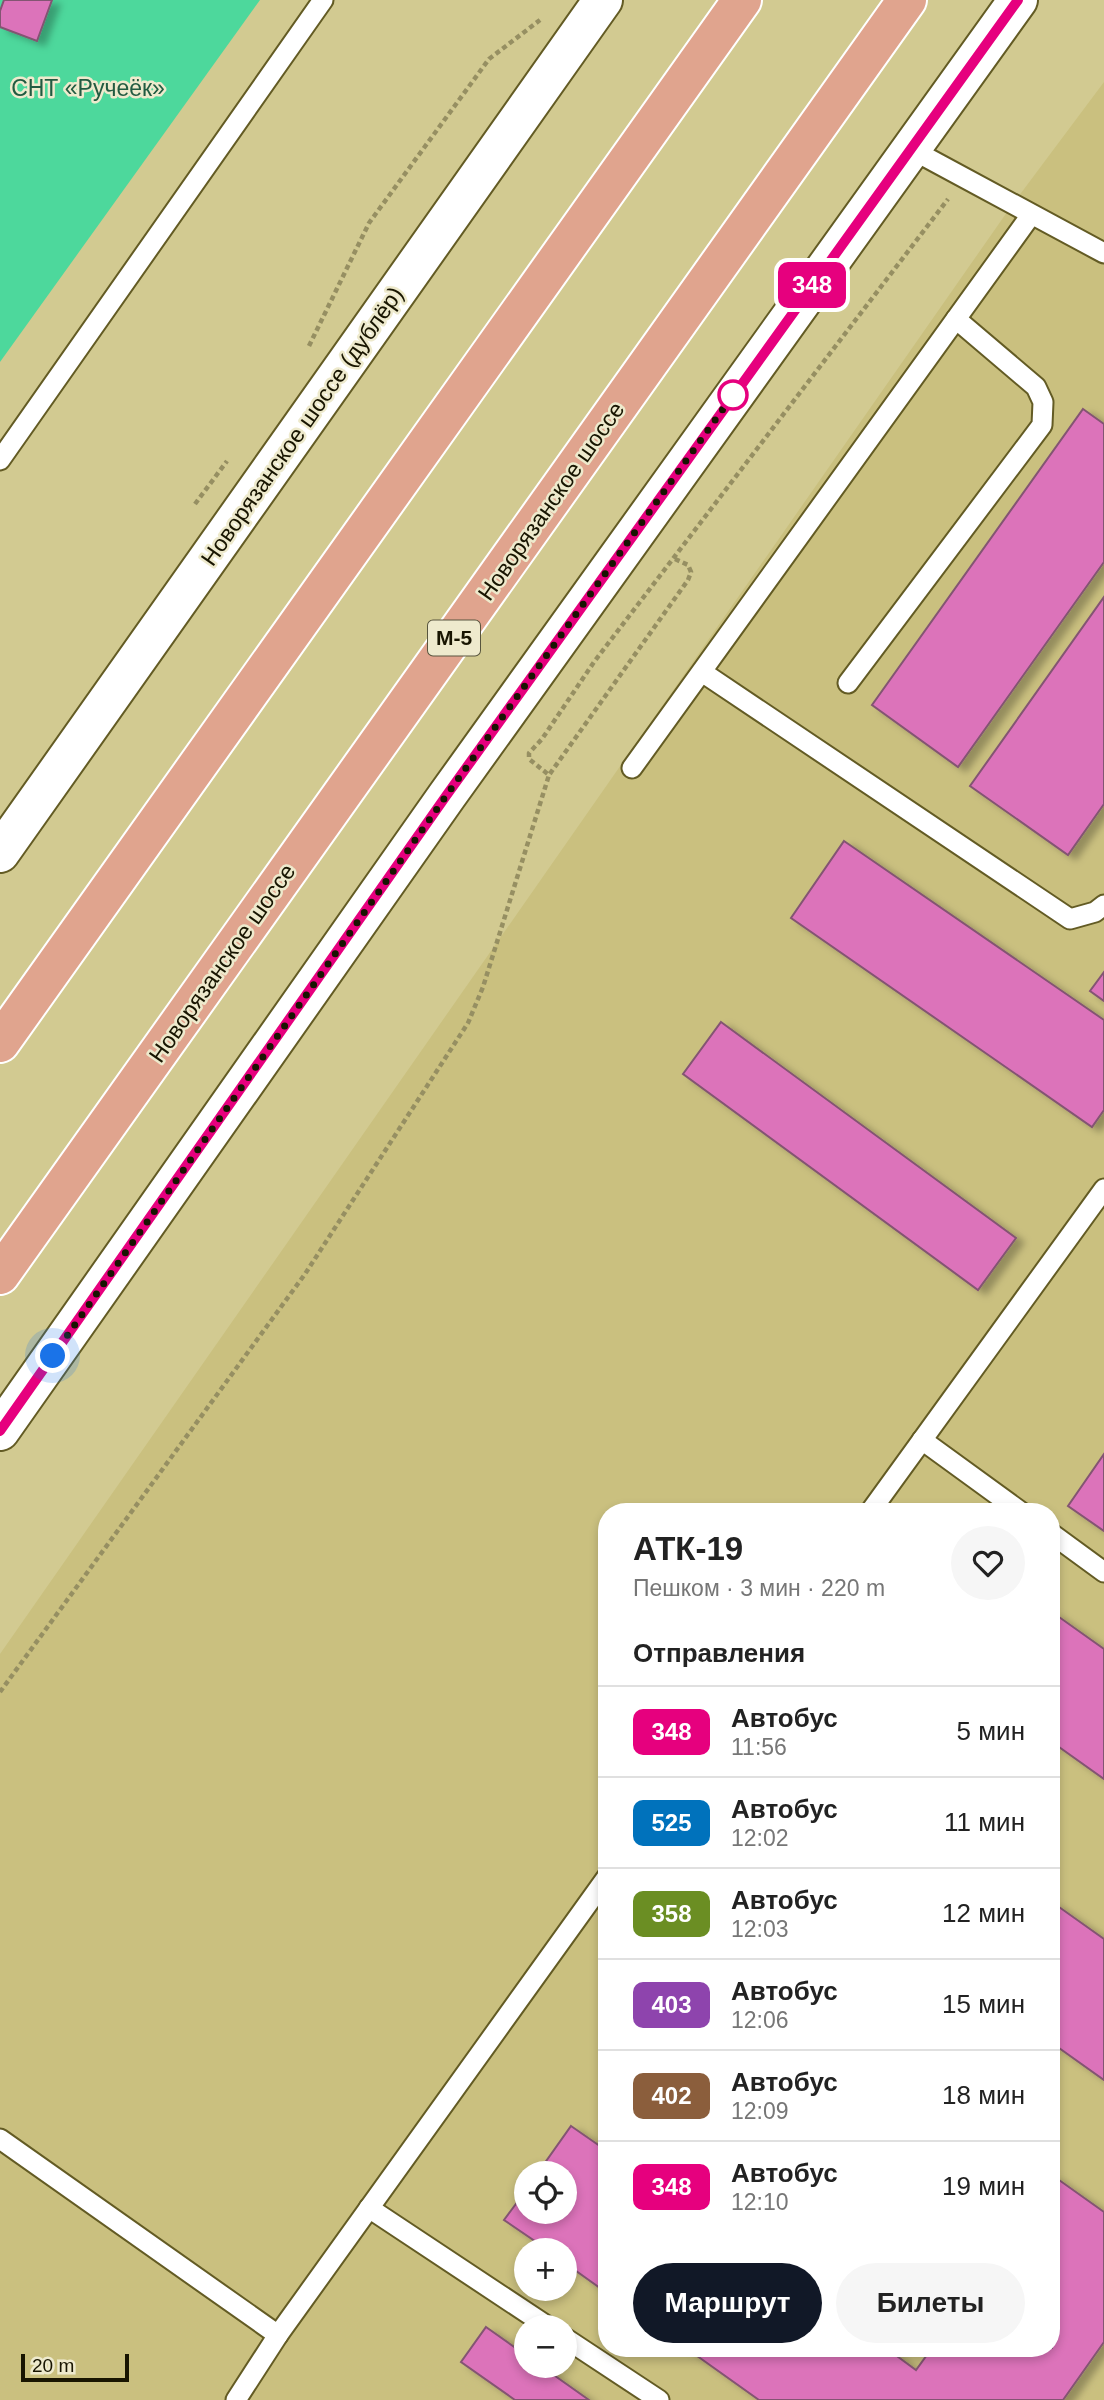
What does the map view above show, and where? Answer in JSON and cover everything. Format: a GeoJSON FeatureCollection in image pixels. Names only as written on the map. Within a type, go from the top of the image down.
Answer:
{"type":"FeatureCollection","features":[{"type":"Feature","properties":{"kind":"highway"},"geometry":{"type":"LineString","coordinates":[[0,1042],[743,0]]}},
{"type":"Feature","properties":{"kind":"highway","name":"Новорязанское шоссе"},"geometry":{"type":"LineString","coordinates":[[0,1275],[907,0]]}},
{"type":"Feature","properties":{"kind":"street","name":"Новорязанское шоссе (дублёр)"},"geometry":{"type":"LineString","coordinates":[[0,853],[603,0]]}},
{"type":"Feature","properties":{"kind":"street"},"geometry":{"type":"LineString","coordinates":[[0,1431],[446,796],[909,148],[1018,0]]}},
{"type":"Feature","properties":{"kind":"lane"},"geometry":{"type":"LineString","coordinates":[[0,460],[323,0]]}},
{"type":"Feature","properties":{"kind":"lane"},"geometry":{"type":"LineString","coordinates":[[909,148],[1104,253]]}},
{"type":"Feature","properties":{"kind":"lane"},"geometry":{"type":"LineString","coordinates":[[632,768],[1031,215]]}},
{"type":"Feature","properties":{"kind":"lane"},"geometry":{"type":"LineString","coordinates":[[848,683],[1042,425],[1043,402],[1036,387],[956,319]]}},
{"type":"Feature","properties":{"kind":"lane"},"geometry":{"type":"LineString","coordinates":[[702,672],[1070,919],[1094,912],[1104,905]]}},
{"type":"Feature","properties":{"kind":"lane"},"geometry":{"type":"LineString","coordinates":[[876,1503],[1104,1189]]}},
{"type":"Feature","properties":{"kind":"lane"},"geometry":{"type":"LineString","coordinates":[[922,1440],[1009,1503]]}},
{"type":"Feature","properties":{"kind":"lane"},"geometry":{"type":"LineString","coordinates":[[1060,1540],[1104,1572]]}},
{"type":"Feature","properties":{"kind":"lane"},"geometry":{"type":"LineString","coordinates":[[236,2400],[278,2335],[598,1890]]}},
{"type":"Feature","properties":{"kind":"lane"},"geometry":{"type":"LineString","coordinates":[[0,2139],[278,2335]]}},
{"type":"Feature","properties":{"kind":"lane"},"geometry":{"type":"LineString","coordinates":[[369,2208],[530,2315]]}},
{"type":"Feature","properties":{"kind":"lane"},"geometry":{"type":"LineString","coordinates":[[577,2346],[659,2400]]}},
{"type":"Feature","properties":{"kind":"path"},"geometry":{"type":"LineString","coordinates":[[307,351],[369,223],[489,59],[544,17]]}},
{"type":"Feature","properties":{"kind":"path"},"geometry":{"type":"LineString","coordinates":[[549,775],[533,764],[529,753],[542,739],[594,662],[964,178]]}},
{"type":"Feature","properties":{"kind":"path"},"geometry":{"type":"LineString","coordinates":[[0,1692],[305,1274],[468,1023],[483,986],[549,775],[688,580],[691,572],[688,565],[675,559]]}},
{"type":"Feature","properties":{"kind":"shaded area"},"geometry":{"type":"Polygon","coordinates":[[[1104,82],[1104,2400],[0,2400],[0,1654],[1012,205],[1104,82]]]}},
{"type":"Feature","properties":{"kind":"green space","name":"СНТ «Ручеёк»"},"geometry":{"type":"Polygon","coordinates":[[[0,0],[260,0],[0,362],[0,0]]]}},
{"type":"Feature","properties":{"kind":"building"},"geometry":{"type":"Polygon","coordinates":[[[4,0],[52,0],[37,41],[0,27],[0,11],[4,0]]]}},
{"type":"Feature","properties":{"kind":"building"},"geometry":{"type":"Polygon","coordinates":[[[1083,409],[1104,424],[1104,562],[958,767],[872,705],[1083,409]]]}},
{"type":"Feature","properties":{"kind":"building"},"geometry":{"type":"Polygon","coordinates":[[[1104,597],[1104,804],[1068,855],[970,786],[1104,597]]]}},
{"type":"Feature","properties":{"kind":"building"},"geometry":{"type":"Polygon","coordinates":[[[844,841],[1104,1020],[1104,1110],[1092,1127],[791,918],[844,841]]]}},
{"type":"Feature","properties":{"kind":"building"},"geometry":{"type":"Polygon","coordinates":[[[1104,972],[1104,1001],[1090,991],[1104,972]]]}},
{"type":"Feature","properties":{"kind":"building"},"geometry":{"type":"Polygon","coordinates":[[[721,1022],[1016,1238],[978,1290],[683,1074],[721,1022]]]}},
{"type":"Feature","properties":{"kind":"building"},"geometry":{"type":"Polygon","coordinates":[[[1104,1454],[1104,1531],[1068,1506],[1104,1454]]]}},
{"type":"Feature","properties":{"kind":"building"},"geometry":{"type":"Polygon","coordinates":[[[1060,1618],[1104,1649],[1104,1779],[1060,1748],[1060,1618]]]}},
{"type":"Feature","properties":{"kind":"building"},"geometry":{"type":"Polygon","coordinates":[[[1060,1908],[1104,1939],[1104,2080],[1060,2049],[1060,1908]]]}},
{"type":"Feature","properties":{"kind":"building"},"geometry":{"type":"Polygon","coordinates":[[[571,2126],[598,2145],[598,2287],[577,2272],[577,2238],[530,2238],[504,2220],[514,2207],[514,2224],[577,2224],[577,2161],[546,2161],[571,2126]]]}},
{"type":"Feature","properties":{"kind":"building"},"geometry":{"type":"Polygon","coordinates":[[[1060,2181],[1104,2212],[1104,2342],[1063,2400],[759,2400],[699,2357],[898,2357],[916,2370],[925,2357],[1060,2357],[1060,2181]]]}},
{"type":"Feature","properties":{"kind":"building"},"geometry":{"type":"Polygon","coordinates":[[[486,2327],[514,2347],[514,2378],[558,2378],[589,2400],[515,2400],[461,2362],[486,2327]]]}},
{"type":"Feature","properties":{"kind":"bus line","name":"348"},"geometry":{"type":"LineString","coordinates":[[0,1431],[446,796],[1018,0]]}},
{"type":"Feature","properties":{"kind":"route"},"geometry":{"type":"LineString","coordinates":[[53,1356],[446,796],[733,395]]}}]}
